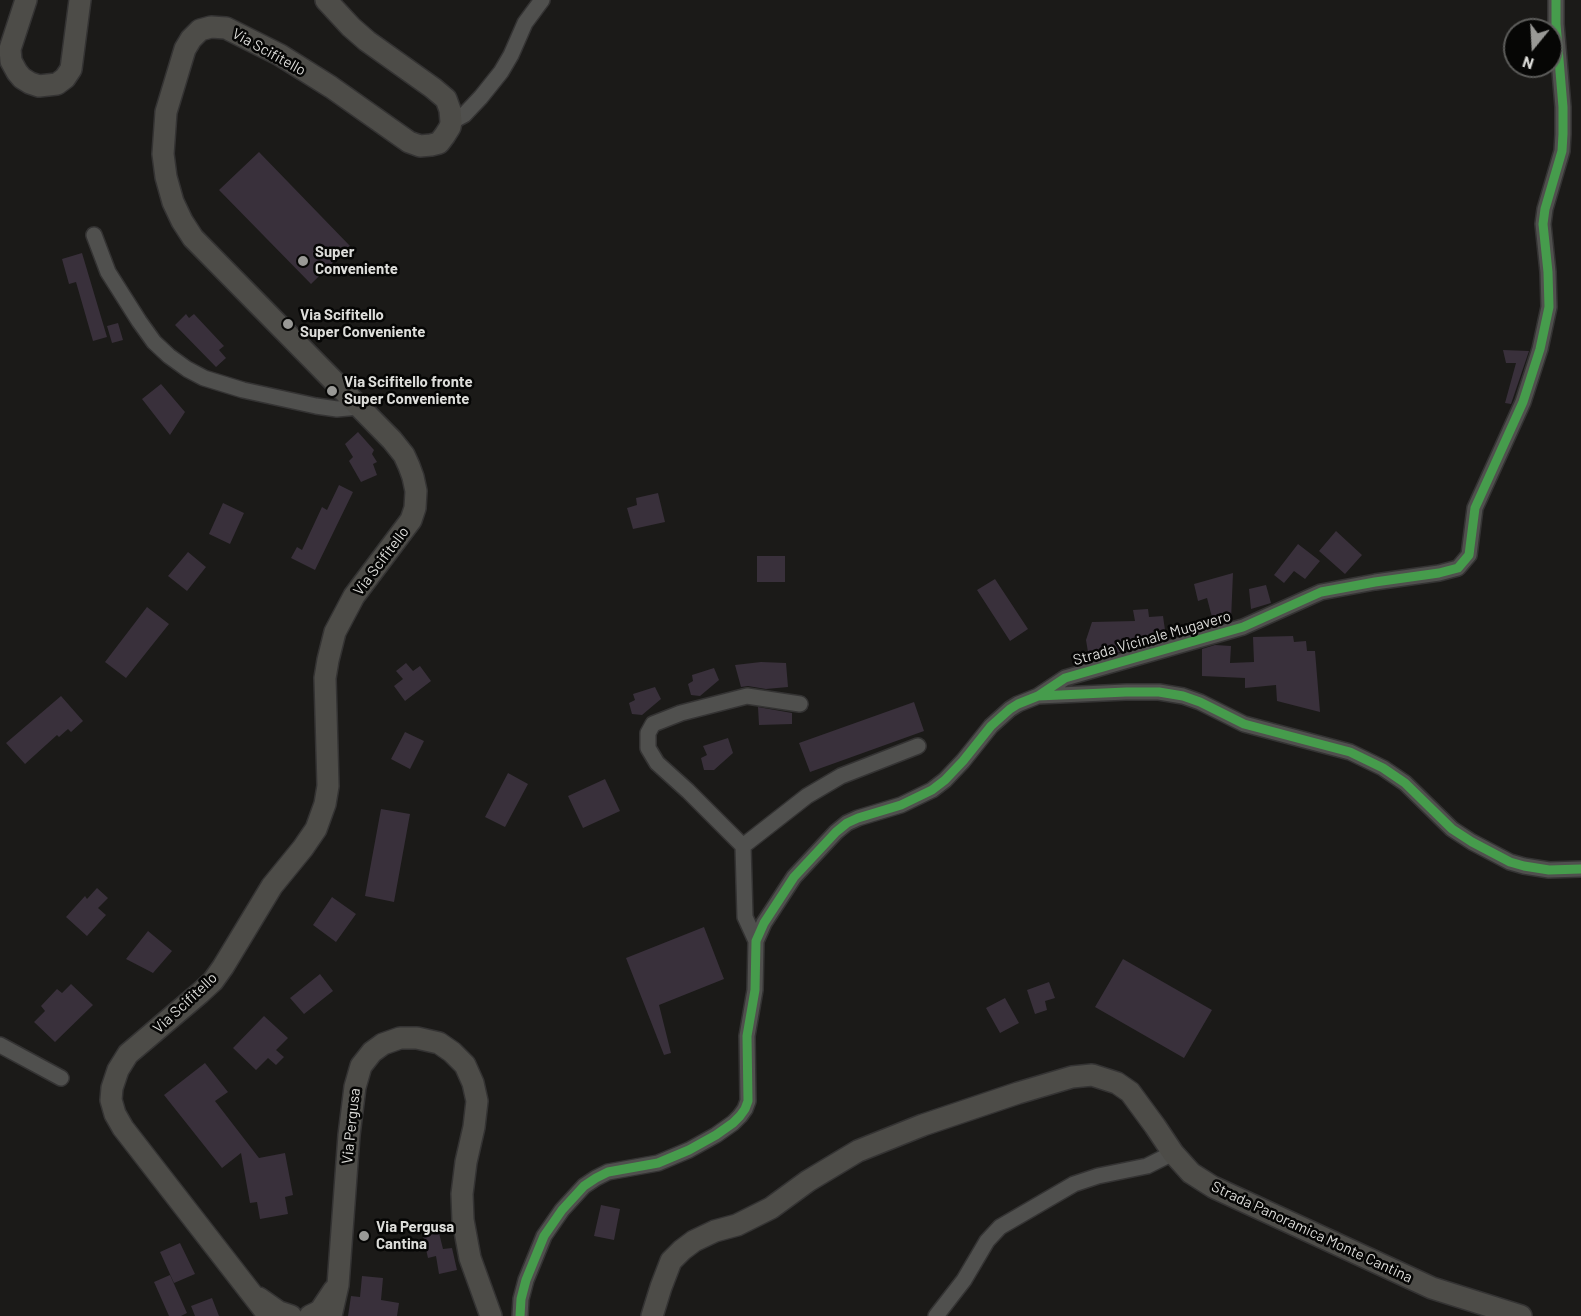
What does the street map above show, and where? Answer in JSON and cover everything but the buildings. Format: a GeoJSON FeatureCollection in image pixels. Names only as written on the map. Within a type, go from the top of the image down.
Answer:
{"type":"FeatureCollection","features":[{"type":"Feature","properties":{"kind":"main road"},"geometry":{"type":"LineString","coordinates":[[26,0],[9,50],[16,72],[30,83],[39,86],[57,84],[71,69],[80,0]]}},
{"type":"Feature","properties":{"kind":"main road"},"geometry":{"type":"LineString","coordinates":[[326,0],[367,41],[446,99],[451,122]]}},
{"type":"Feature","properties":{"kind":"main road","name":"Via Scifitello"},"geometry":{"type":"LineString","coordinates":[[269,1316],[123,1128],[115,1114],[111,1100],[112,1088],[118,1070],[128,1054],[200,993],[223,967],[272,886],[316,829],[325,804],[328,786],[325,678],[335,632],[365,580],[399,539],[411,520],[415,508],[414,484],[407,461],[392,440],[193,238],[173,202],[166,177],[163,154],[166,112],[185,49],[200,30],[211,27],[226,28],[280,55],[331,87],[409,142],[420,146],[439,143],[446,135],[451,122]]}},
{"type":"Feature","properties":{"kind":"main road","name":"Via Pergusa"},"geometry":{"type":"LineString","coordinates":[[331,1316],[338,1285],[349,1135],[355,1087],[361,1066],[372,1052],[383,1044],[400,1038],[417,1038],[439,1043],[465,1065],[472,1083],[477,1101],[462,1194],[463,1220],[470,1258],[491,1316]]}},
{"type":"Feature","properties":{"kind":"main road","name":"Strada Panoramica Monte Cantina"},"geometry":{"type":"LineString","coordinates":[[652,1316],[671,1261],[682,1250],[694,1241],[715,1231],[737,1225],[771,1208],[808,1181],[858,1151],[923,1125],[1018,1093],[1072,1077],[1092,1075],[1118,1083],[1130,1092],[1173,1154],[1191,1173],[1213,1187],[1432,1288],[1521,1316]]}},
{"type":"Feature","properties":{"kind":"main road"},"geometry":{"type":"LineString","coordinates":[[310,1316],[320,1311],[338,1285]]}},
{"type":"Feature","properties":{"kind":"main road"},"geometry":{"type":"LineString","coordinates":[[251,1293],[279,1312],[290,1316]]}},
{"type":"Feature","properties":{"kind":"street"},"geometry":{"type":"LineString","coordinates":[[451,122],[464,115],[501,72],[525,23],[542,0]]}},
{"type":"Feature","properties":{"kind":"street","name":"Strada Vicinale Mugavero"},"geometry":{"type":"LineString","coordinates":[[519,1316],[526,1280],[544,1236],[562,1210],[584,1186],[608,1173],[658,1163],[689,1150],[733,1123],[745,1109],[748,1101],[747,1036],[755,990],[756,941],[764,923],[794,877],[836,832],[858,818],[901,805],[932,790],[945,780],[991,726],[1010,709],[1038,696],[1065,678],[1243,627],[1321,592],[1458,568],[1468,555],[1475,508],[1523,402],[1540,349],[1547,315],[1548,272],[1545,209],[1562,151],[1563,134],[1556,0]]}},
{"type":"Feature","properties":{"kind":"street"},"geometry":{"type":"LineString","coordinates":[[94,235],[108,272],[139,321],[154,342],[187,369],[204,378],[243,390],[316,406],[337,409],[359,407]]}},
{"type":"Feature","properties":{"kind":"street"},"geometry":{"type":"LineString","coordinates":[[1038,696],[1159,692],[1183,696],[1244,724],[1350,752],[1383,768],[1405,783],[1452,829],[1488,852],[1510,862],[1524,867],[1549,870],[1581,868]]}},
{"type":"Feature","properties":{"kind":"street"},"geometry":{"type":"LineString","coordinates":[[756,941],[745,917],[743,846],[657,763],[648,748],[648,733],[653,724],[681,713],[747,696],[800,704]]}},
{"type":"Feature","properties":{"kind":"street"},"geometry":{"type":"LineString","coordinates":[[743,846],[807,796],[841,776],[918,747]]}},
{"type":"Feature","properties":{"kind":"street"},"geometry":{"type":"LineString","coordinates":[[0,1045],[62,1078]]}},
{"type":"Feature","properties":{"kind":"street"},"geometry":{"type":"LineString","coordinates":[[936,1316],[964,1280],[987,1241],[1000,1227],[1074,1184],[1098,1176],[1147,1166],[1173,1154]]}},
{"type":"Feature","properties":{"kind":"cycle path"},"geometry":{"type":"LineString","coordinates":[[520,1316],[521,1299],[526,1280],[544,1236],[562,1210],[584,1186],[608,1172],[658,1163],[689,1150],[733,1123],[745,1109],[748,1101],[747,1036],[755,990],[756,941],[764,923],[794,877],[847,823],[901,805],[932,790],[945,780],[991,726],[1010,709],[1038,696],[1065,678],[1243,627],[1321,592],[1458,568],[1469,555],[1475,508],[1523,402],[1540,349],[1549,307],[1543,224],[1545,209],[1562,151],[1563,134],[1556,0]]}},
{"type":"Feature","properties":{"kind":"cycle path"},"geometry":{"type":"LineString","coordinates":[[1038,696],[1126,692],[1159,692],[1183,696],[1244,724],[1350,752],[1383,768],[1405,783],[1452,829],[1510,862],[1549,870],[1581,869]]}},
{"type":"Feature","properties":{"kind":"place","name":"Super Conveniente"},"geometry":{"type":"Point","coordinates":[303,261]}},
{"type":"Feature","properties":{"kind":"place","name":"Via Scifitello Super Conveniente"},"geometry":{"type":"Point","coordinates":[288,324]}},
{"type":"Feature","properties":{"kind":"place","name":"Via Scifitello fronte Super Conveniente"},"geometry":{"type":"Point","coordinates":[332,391]}},
{"type":"Feature","properties":{"kind":"place","name":"Via Pergusa Cantina"},"geometry":{"type":"Point","coordinates":[364,1236]}}]}
